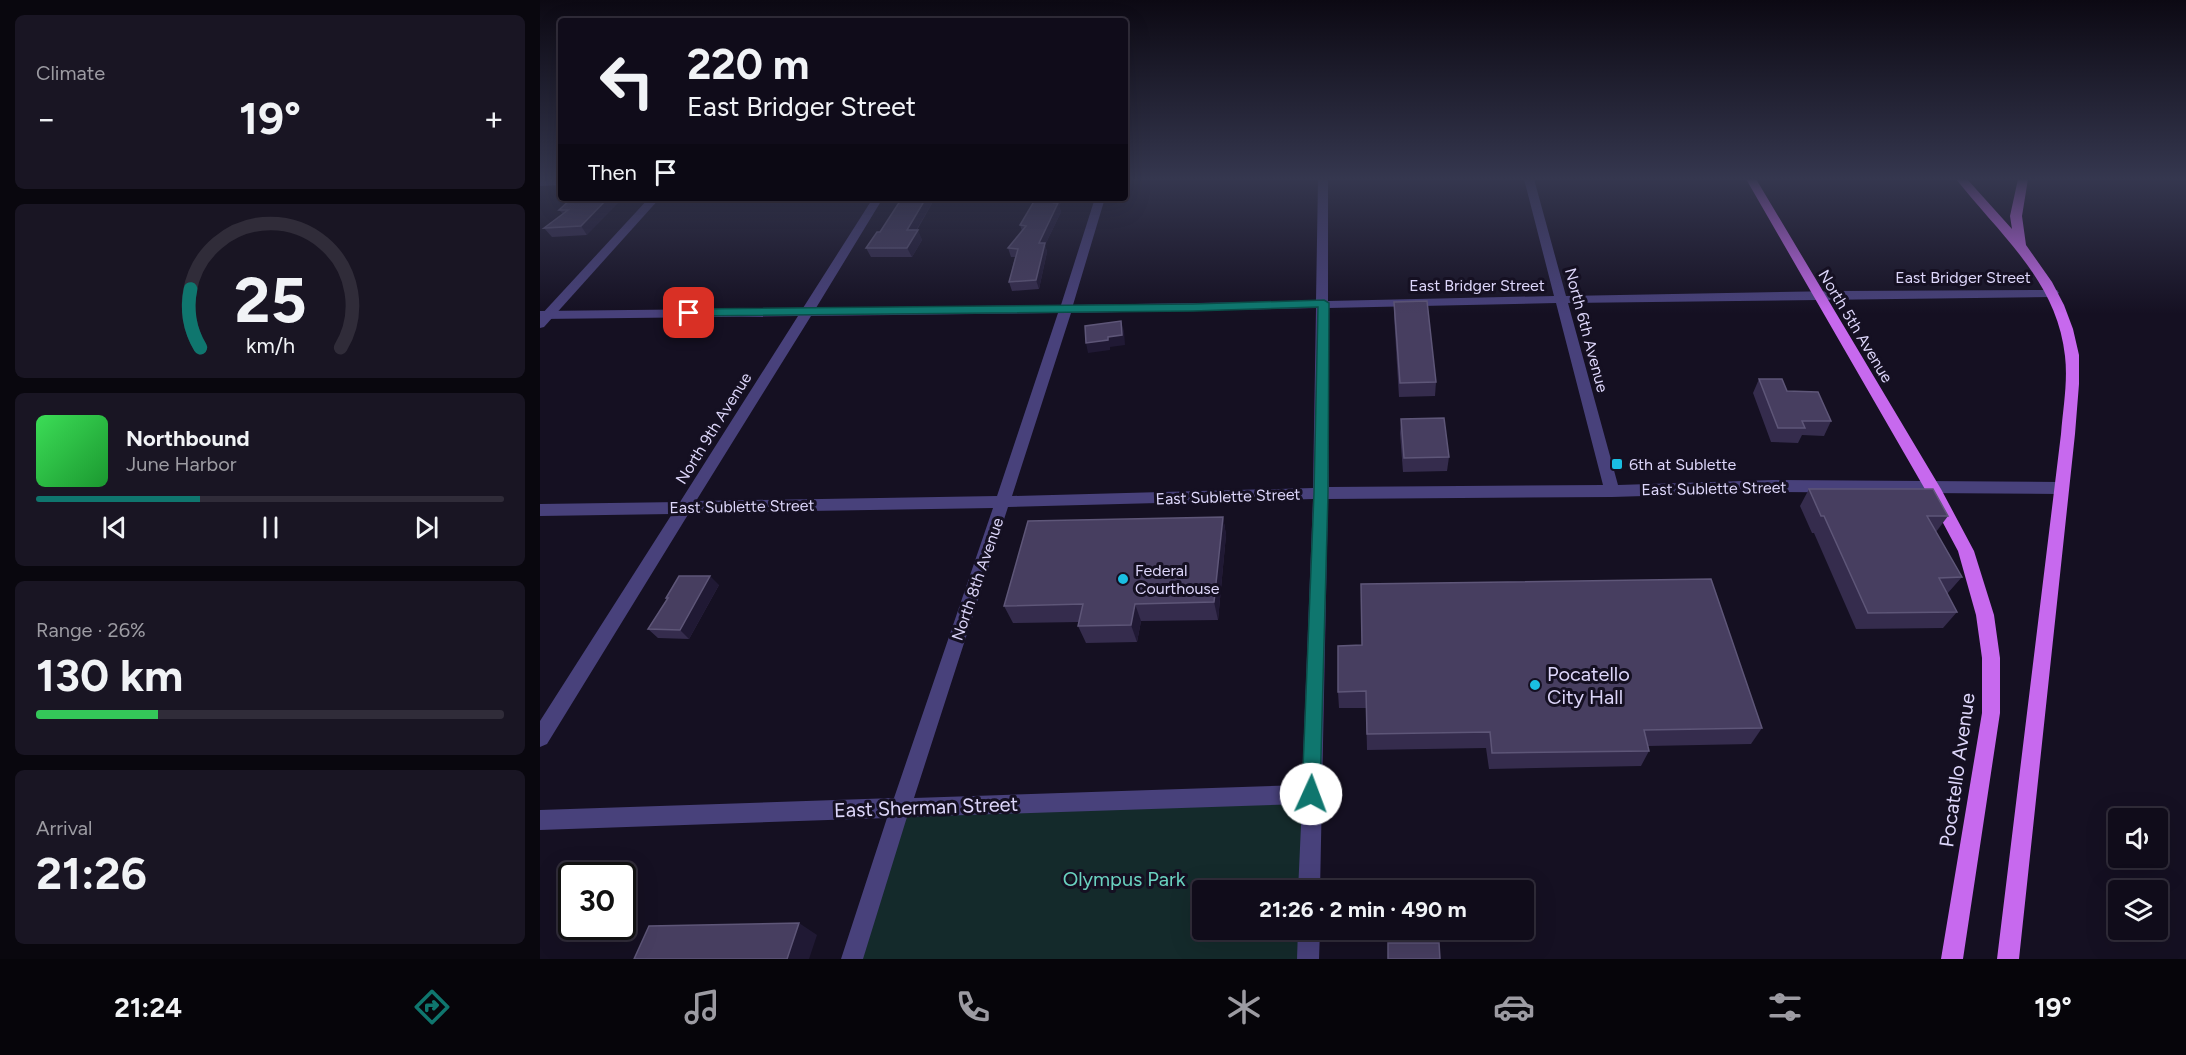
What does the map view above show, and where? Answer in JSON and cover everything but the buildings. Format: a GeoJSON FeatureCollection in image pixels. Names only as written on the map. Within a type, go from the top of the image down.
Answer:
{"type":"FeatureCollection","features":[{"type":"Feature","properties":{"kind":"main road","name":"North 5th Avenue"},"geometry":{"type":"LineString","coordinates":[[1777,224],[1933,489]]}},
{"type":"Feature","properties":{"kind":"main road"},"geometry":{"type":"LineString","coordinates":[[1999,224],[2020,247],[2053,293],[2065,324],[2072,356],[2068,434],[2060,488],[2008,959]]}},
{"type":"Feature","properties":{"kind":"main road"},"geometry":{"type":"LineString","coordinates":[[2017,224],[2020,247]]}},
{"type":"Feature","properties":{"kind":"main road","name":"Pocatello Avenue"},"geometry":{"type":"LineString","coordinates":[[1933,489],[1966,551],[1985,615],[1991,658],[1991,713],[1952,959]]}},
{"type":"Feature","properties":{"kind":"street"},"geometry":{"type":"LineString","coordinates":[[543,318],[631,224]]}},
{"type":"Feature","properties":{"kind":"street","name":"North 9th Avenue"},"geometry":{"type":"LineString","coordinates":[[540,738],[862,224]]}},
{"type":"Feature","properties":{"kind":"street","name":"North 8th Avenue"},"geometry":{"type":"LineString","coordinates":[[852,959],[899,807],[1004,501],[1092,224]]}},
{"type":"Feature","properties":{"kind":"street"},"geometry":{"type":"LineString","coordinates":[[1309,880],[1321,493],[1323,224]]}},
{"type":"Feature","properties":{"kind":"street","name":"North 6th Avenue"},"geometry":{"type":"LineString","coordinates":[[1541,224],[1612,491]]}},
{"type":"Feature","properties":{"kind":"street","name":"East Bridger Street"},"geometry":{"type":"LineString","coordinates":[[543,318],[807,310],[1561,301],[1818,293],[2053,293]]}},
{"type":"Feature","properties":{"kind":"street","name":"East Sublette Street"},"geometry":{"type":"LineString","coordinates":[[540,510],[1153,500],[1321,493],[1612,491],[1773,486],[1933,489],[2060,488]]}},
{"type":"Feature","properties":{"kind":"street","name":"East Sherman Street"},"geometry":{"type":"LineString","coordinates":[[540,820],[1311,794]]}},
{"type":"Feature","properties":{"kind":"street"},"geometry":{"type":"LineString","coordinates":[[1308,959],[1309,940]]}},
{"type":"Feature","properties":{"kind":"green space","name":"Olympus Park"},"geometry":{"type":"Polygon","coordinates":[[[1311,794],[1309,880],[1192,880],[1192,940],[1309,940],[1308,959],[852,959],[899,807],[1311,794]]]}},
{"type":"Feature","properties":{"kind":"place","name":"6th at Sublette"},"geometry":{"type":"Point","coordinates":[1617,464]}},
{"type":"Feature","properties":{"kind":"place","name":"Federal Courthouse"},"geometry":{"type":"Point","coordinates":[1123,579]}},
{"type":"Feature","properties":{"kind":"place","name":"Pocatello City Hall"},"geometry":{"type":"Point","coordinates":[1535,685]}},
{"type":"Feature","properties":{"kind":"route"},"geometry":{"type":"LineString","coordinates":[[689,313],[1193,307],[1324,303],[1321,493],[1311,794]]}}]}
